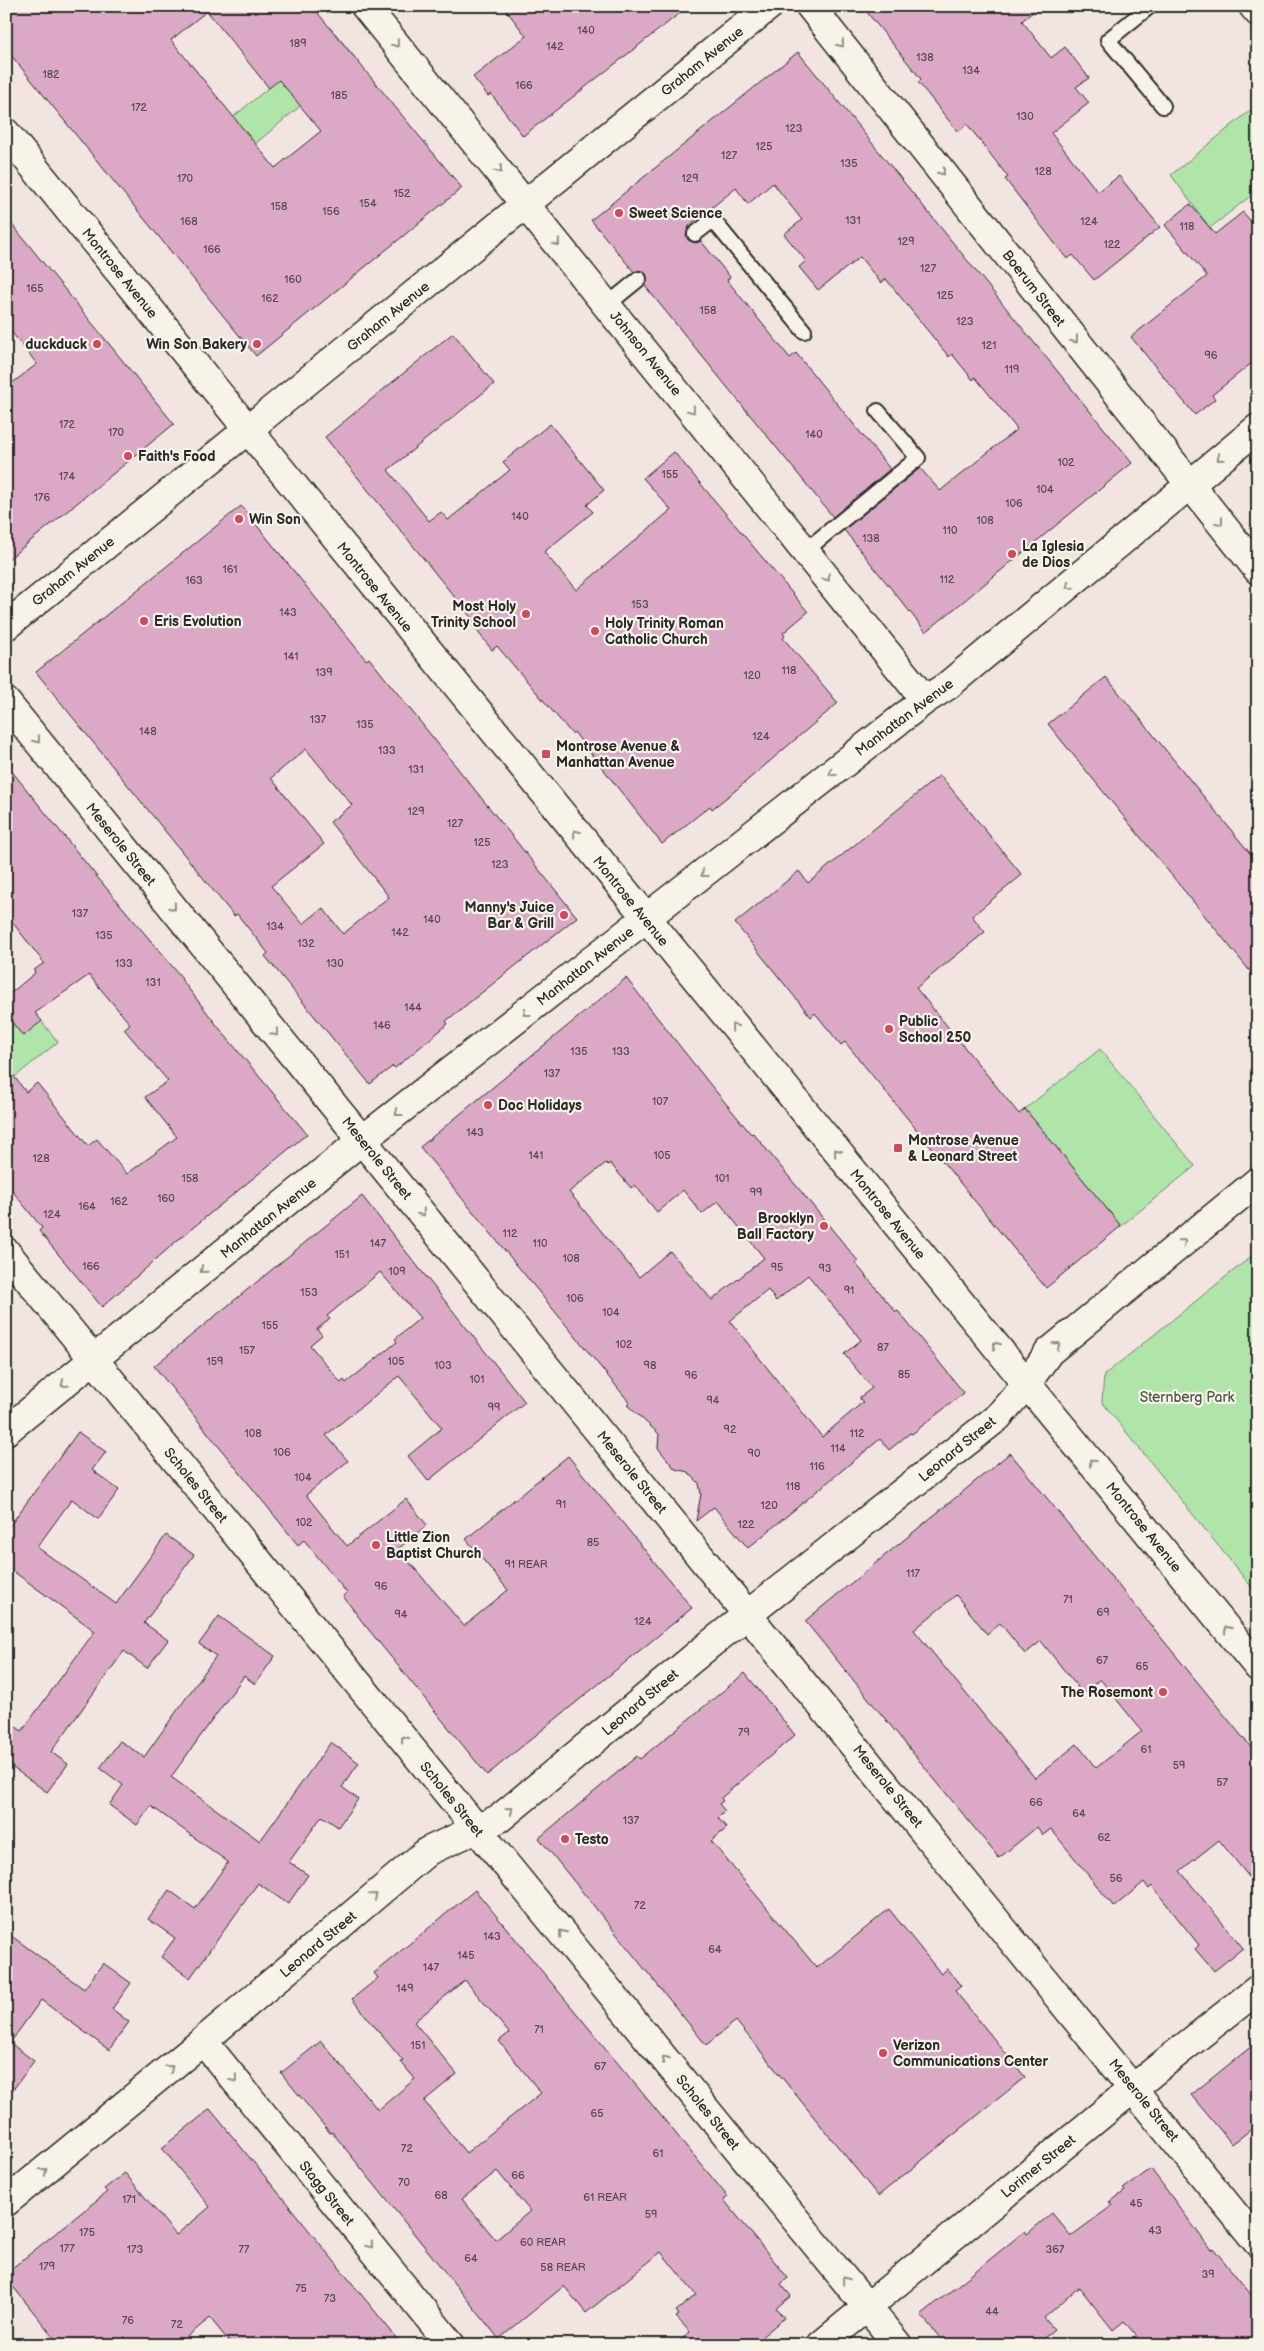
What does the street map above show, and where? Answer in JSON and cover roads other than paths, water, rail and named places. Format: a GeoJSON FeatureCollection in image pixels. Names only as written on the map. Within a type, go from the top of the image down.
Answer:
{"type":"FeatureCollection","features":[{"type":"Feature","properties":{"kind":"street","name":"Johnson Avenue"},"geometry":{"type":"LineString","coordinates":[[365,6],[925,700]]}},
{"type":"Feature","properties":{"kind":"street","name":"Graham Avenue"},"geometry":{"type":"LineString","coordinates":[[6,626],[527,205],[769,6]]}},
{"type":"Feature","properties":{"kind":"street","name":"Boerum Street"},"geometry":{"type":"LineString","coordinates":[[810,6],[1258,570]]}},
{"type":"Feature","properties":{"kind":"street"},"geometry":{"type":"LineString","coordinates":[[1253,6],[1258,12]]}},
{"type":"Feature","properties":{"kind":"street","name":"Montrose Avenue"},"geometry":{"type":"LineString","coordinates":[[6,133],[1258,1667]]}},
{"type":"Feature","properties":{"kind":"street","name":"Manhattan Avenue"},"geometry":{"type":"LineString","coordinates":[[6,1431],[362,1140],[925,700],[947,686],[1258,428]]}},
{"type":"Feature","properties":{"kind":"street","name":"Meserole Street"},"geometry":{"type":"LineString","coordinates":[[6,702],[1258,2243]]}},
{"type":"Feature","properties":{"kind":"street","name":"Leonard Street"},"geometry":{"type":"LineString","coordinates":[[6,2202],[203,2041],[428,1851],[500,1818],[748,1615],[998,1418],[1027,1383],[1048,1352],[1258,1181]]}},
{"type":"Feature","properties":{"kind":"street","name":"Scholes Street"},"geometry":{"type":"LineString","coordinates":[[6,1252],[898,2345]]}},
{"type":"Feature","properties":{"kind":"street","name":"Lorimer Street"},"geometry":{"type":"LineString","coordinates":[[821,2345],[1134,2088],[1258,1989]]}},
{"type":"Feature","properties":{"kind":"street","name":"Stagg Street"},"geometry":{"type":"LineString","coordinates":[[203,2041],[451,2345]]}},
{"type":"Feature","properties":{"kind":"lane"},"geometry":{"type":"LineString","coordinates":[[1150,6],[1108,40],[1163,106]]}},
{"type":"Feature","properties":{"kind":"lane"},"geometry":{"type":"LineString","coordinates":[[696,234],[713,220],[804,332]]}},
{"type":"Feature","properties":{"kind":"lane"},"geometry":{"type":"LineString","coordinates":[[607,305],[640,279]]}},
{"type":"Feature","properties":{"kind":"lane"},"geometry":{"type":"LineString","coordinates":[[805,551],[918,458],[878,410]]}},
{"type":"Feature","properties":{"kind":"place","name":"Sweet Science"},"geometry":{"type":"Point","coordinates":[619,213]}},
{"type":"Feature","properties":{"kind":"place","name":"duckduck"},"geometry":{"type":"Point","coordinates":[97,344]}},
{"type":"Feature","properties":{"kind":"place","name":"Win Son Bakery"},"geometry":{"type":"Point","coordinates":[257,344]}},
{"type":"Feature","properties":{"kind":"place","name":"Faith's Food"},"geometry":{"type":"Point","coordinates":[128,456]}},
{"type":"Feature","properties":{"kind":"place","name":"Win Son"},"geometry":{"type":"Point","coordinates":[239,519]}},
{"type":"Feature","properties":{"kind":"place","name":"La Iglesia de Dios"},"geometry":{"type":"Point","coordinates":[1012,554]}},
{"type":"Feature","properties":{"kind":"place","name":"Most Holy Trinity School"},"geometry":{"type":"Point","coordinates":[526,614]}},
{"type":"Feature","properties":{"kind":"place","name":"Eris Evolution"},"geometry":{"type":"Point","coordinates":[144,621]}},
{"type":"Feature","properties":{"kind":"place","name":"Holy Trinity Roman Catholic Church"},"geometry":{"type":"Point","coordinates":[595,631]}},
{"type":"Feature","properties":{"kind":"place","name":"Montrose Avenue & Manhattan Avenue"},"geometry":{"type":"Point","coordinates":[546,754]}},
{"type":"Feature","properties":{"kind":"place","name":"Manny's Juice Bar & Grill"},"geometry":{"type":"Point","coordinates":[564,915]}},
{"type":"Feature","properties":{"kind":"place","name":"Public School 250"},"geometry":{"type":"Point","coordinates":[889,1029]}},
{"type":"Feature","properties":{"kind":"place","name":"Doc Holidays"},"geometry":{"type":"Point","coordinates":[488,1105]}},
{"type":"Feature","properties":{"kind":"place","name":"Montrose Avenue & Leonard Street"},"geometry":{"type":"Point","coordinates":[898,1148]}},
{"type":"Feature","properties":{"kind":"place","name":"Brooklyn Ball Factory"},"geometry":{"type":"Point","coordinates":[824,1226]}},
{"type":"Feature","properties":{"kind":"place","name":"Little Zion Baptist Church"},"geometry":{"type":"Point","coordinates":[376,1545]}},
{"type":"Feature","properties":{"kind":"place","name":"The Rosemont"},"geometry":{"type":"Point","coordinates":[1163,1692]}},
{"type":"Feature","properties":{"kind":"place","name":"Testo"},"geometry":{"type":"Point","coordinates":[565,1839]}},
{"type":"Feature","properties":{"kind":"place","name":"Verizon Communications Center"},"geometry":{"type":"Point","coordinates":[883,2053]}},
{"type":"Feature","properties":{"kind":"park label","name":"Sternberg Park"},"geometry":{"type":"Point","coordinates":[1187,1397]}}]}
